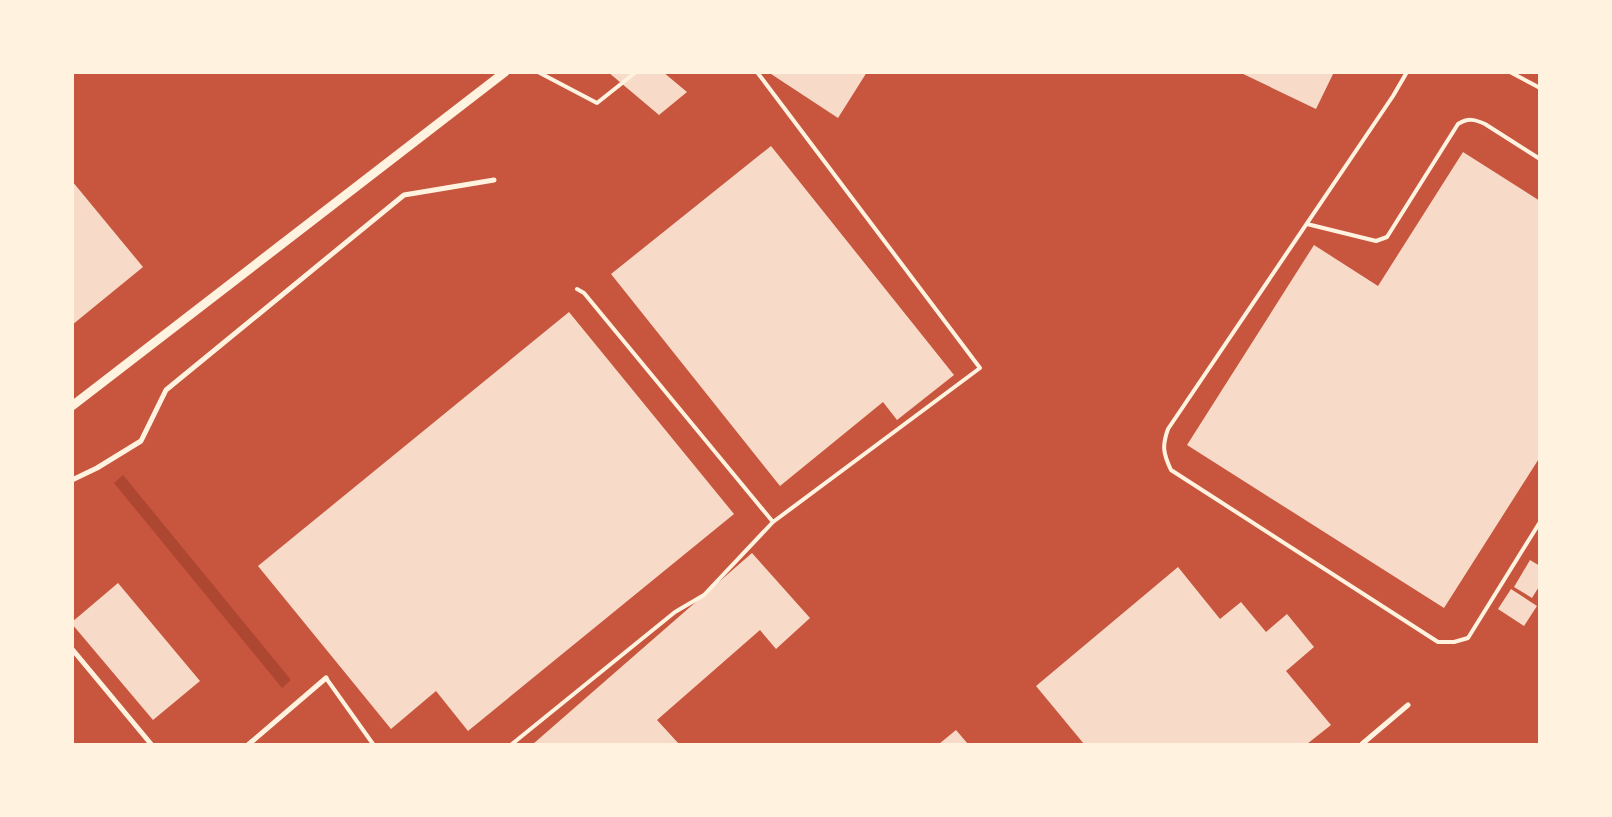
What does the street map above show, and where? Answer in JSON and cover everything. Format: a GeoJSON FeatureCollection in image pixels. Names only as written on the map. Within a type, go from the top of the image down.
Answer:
{"type":"FeatureCollection","features":[{"type":"Feature","properties":{"kind":"street"},"geometry":{"type":"LineString","coordinates":[[72,406],[505,72]]}},
{"type":"Feature","properties":{"kind":"street"},"geometry":{"type":"LineString","coordinates":[[72,480],[97,468],[141,441],[166,390],[404,195],[494,180]]}},
{"type":"Feature","properties":{"kind":"street"},"geometry":{"type":"LineString","coordinates":[[72,649],[151,744]]}},
{"type":"Feature","properties":{"kind":"street"},"geometry":{"type":"LineString","coordinates":[[249,744],[326,678]]}},
{"type":"Feature","properties":{"kind":"street"},"geometry":{"type":"LineString","coordinates":[[1362,744],[1408,705]]}},
{"type":"Feature","properties":{"kind":"lane"},"geometry":{"type":"LineString","coordinates":[[538,72],[597,103],[636,72]]}},
{"type":"Feature","properties":{"kind":"lane"},"geometry":{"type":"LineString","coordinates":[[512,744],[675,612],[704,595],[773,522],[980,368],[757,72]]}},
{"type":"Feature","properties":{"kind":"lane"},"geometry":{"type":"LineString","coordinates":[[1406,72],[1393,96],[1168,429],[1164,442],[1164,456],[1171,470],[1438,642],[1454,642],[1468,638],[1540,522]]}},
{"type":"Feature","properties":{"kind":"lane"},"geometry":{"type":"LineString","coordinates":[[1510,72],[1540,88]]}},
{"type":"Feature","properties":{"kind":"lane"},"geometry":{"type":"LineString","coordinates":[[1307,224],[1376,242],[1387,236],[1458,124],[1466,119],[1476,119],[1540,159]]}},
{"type":"Feature","properties":{"kind":"lane"},"geometry":{"type":"LineString","coordinates":[[577,289],[584,293],[773,522]]}},
{"type":"Feature","properties":{"kind":"lane"},"geometry":{"type":"LineString","coordinates":[[326,678],[373,744]]}},
{"type":"Feature","properties":{"kind":"shaded area"},"geometry":{"type":"Polygon","coordinates":[[[123,475],[291,680],[282,688],[114,483],[123,475]]]}},
{"type":"Feature","properties":{"kind":"building"},"geometry":{"type":"Polygon","coordinates":[[[608,72],[663,72],[687,92],[659,115],[608,72]]]}},
{"type":"Feature","properties":{"kind":"building"},"geometry":{"type":"Polygon","coordinates":[[[768,72],[867,72],[838,118],[768,72]]]}},
{"type":"Feature","properties":{"kind":"building"},"geometry":{"type":"Polygon","coordinates":[[[1239,72],[1334,72],[1316,109],[1239,72]]]}},
{"type":"Feature","properties":{"kind":"building"},"geometry":{"type":"Polygon","coordinates":[[[771,146],[954,375],[897,420],[883,402],[780,486],[611,274],[771,146]]]}},
{"type":"Feature","properties":{"kind":"building"},"geometry":{"type":"Polygon","coordinates":[[[1463,152],[1540,201],[1540,457],[1444,608],[1187,445],[1314,245],[1378,286],[1463,152]]]}},
{"type":"Feature","properties":{"kind":"building"},"geometry":{"type":"Polygon","coordinates":[[[72,181],[143,267],[72,325],[72,181]]]}},
{"type":"Feature","properties":{"kind":"building"},"geometry":{"type":"Polygon","coordinates":[[[569,312],[734,514],[468,731],[436,691],[391,729],[258,566],[569,312]]]}},
{"type":"Feature","properties":{"kind":"building"},"geometry":{"type":"Polygon","coordinates":[[[752,553],[810,618],[776,649],[760,630],[657,720],[679,744],[533,744],[752,553]]]}},
{"type":"Feature","properties":{"kind":"building"},"geometry":{"type":"Polygon","coordinates":[[[1530,560],[1540,566],[1540,585],[1532,598],[1514,587],[1530,560]]]}},
{"type":"Feature","properties":{"kind":"building"},"geometry":{"type":"Polygon","coordinates":[[[1178,567],[1220,619],[1241,602],[1266,632],[1287,614],[1314,647],[1286,671],[1331,725],[1307,744],[1084,744],[1036,686],[1178,567]]]}},
{"type":"Feature","properties":{"kind":"building"},"geometry":{"type":"Polygon","coordinates":[[[118,583],[200,681],[153,720],[72,624],[118,583]]]}},
{"type":"Feature","properties":{"kind":"building"},"geometry":{"type":"Polygon","coordinates":[[[1511,589],[1537,606],[1524,626],[1498,609],[1511,589]]]}},
{"type":"Feature","properties":{"kind":"building"},"geometry":{"type":"Polygon","coordinates":[[[956,730],[968,744],[939,744],[956,730]]]}}]}
